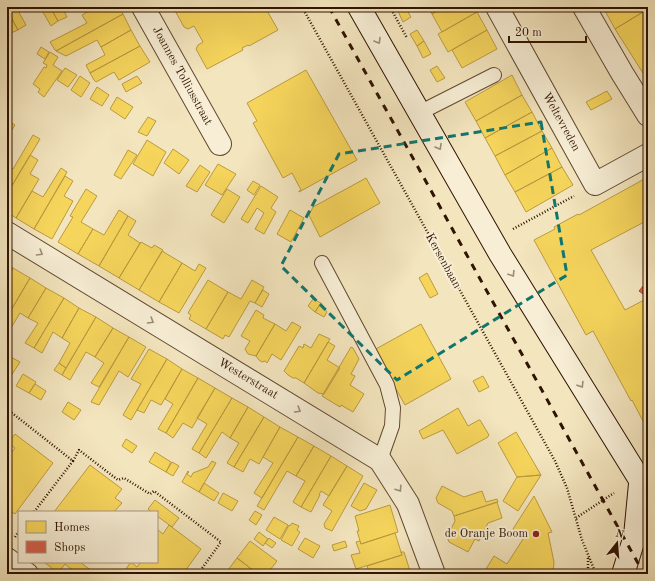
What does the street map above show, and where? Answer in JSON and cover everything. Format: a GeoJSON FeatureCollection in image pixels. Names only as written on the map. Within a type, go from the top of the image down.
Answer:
{"type":"FeatureCollection","features":[{"type":"Feature","properties":{"kind":"street","name":"Joannes Tolliusstraat"},"geometry":{"type":"LineString","coordinates":[[143,7],[220,144]]}},
{"type":"Feature","properties":{"kind":"street"},"geometry":{"type":"LineString","coordinates":[[359,7],[492,241],[642,479],[648,503]]}},
{"type":"Feature","properties":{"kind":"street","name":"Weltevreden"},"geometry":{"type":"LineString","coordinates":[[497,7],[595,184]]}},
{"type":"Feature","properties":{"kind":"street"},"geometry":{"type":"LineString","coordinates":[[584,7],[648,115]]}},
{"type":"Feature","properties":{"kind":"street"},"geometry":{"type":"LineString","coordinates":[[595,184],[648,155]]}},
{"type":"Feature","properties":{"kind":"street","name":"Westerstraat"},"geometry":{"type":"LineString","coordinates":[[7,233],[380,460],[408,504],[434,574]]}},
{"type":"Feature","properties":{"kind":"street"},"geometry":{"type":"LineString","coordinates":[[623,574],[635,536],[642,479]]}},
{"type":"Feature","properties":{"kind":"street"},"geometry":{"type":"LineString","coordinates":[[631,574],[648,548]]}},
{"type":"Feature","properties":{"kind":"street"},"geometry":{"type":"LineString","coordinates":[[7,559],[27,574]]}},
{"type":"Feature","properties":{"kind":"lane"},"geometry":{"type":"LineString","coordinates":[[419,113],[494,75]]}},
{"type":"Feature","properties":{"kind":"lane"},"geometry":{"type":"LineString","coordinates":[[322,263],[387,386],[393,408],[392,426],[380,460]]}},
{"type":"Feature","properties":{"kind":"path","name":"Kersenbaan"},"geometry":{"type":"LineString","coordinates":[[302,7],[555,461],[567,488],[582,540],[596,574]]}},
{"type":"Feature","properties":{"kind":"path"},"geometry":{"type":"LineString","coordinates":[[390,7],[408,40]]}},
{"type":"Feature","properties":{"kind":"path"},"geometry":{"type":"LineString","coordinates":[[492,241],[595,184]]}},
{"type":"Feature","properties":{"kind":"path"},"geometry":{"type":"LineString","coordinates":[[7,409],[73,461]]}},
{"type":"Feature","properties":{"kind":"path"},"geometry":{"type":"LineString","coordinates":[[35,511],[73,461],[79,450],[118,480],[124,478],[150,494],[154,491],[221,542],[198,574]]}},
{"type":"Feature","properties":{"kind":"path"},"geometry":{"type":"LineString","coordinates":[[576,518],[642,479]]}},
{"type":"Feature","properties":{"kind":"path"},"geometry":{"type":"LineString","coordinates":[[588,553],[588,574]]}},
{"type":"Feature","properties":{"kind":"highlighted area"},"geometry":{"type":"Polygon","coordinates":[[[541,122],[567,275],[397,380],[281,266],[339,154],[541,122]]]}},
{"type":"Feature","properties":{"kind":"building: Homes"},"geometry":{"type":"Polygon","coordinates":[[[7,7],[16,7],[26,25],[18,30],[7,10],[7,7]]]}},
{"type":"Feature","properties":{"kind":"building: Homes"},"geometry":{"type":"Polygon","coordinates":[[[40,7],[50,7],[58,21],[51,26],[40,7]]]}},
{"type":"Feature","properties":{"kind":"building: Homes"},"geometry":{"type":"Polygon","coordinates":[[[50,7],[62,7],[67,17],[58,21],[50,7]]]}},
{"type":"Feature","properties":{"kind":"building: Homes"},"geometry":{"type":"Polygon","coordinates":[[[96,7],[119,7],[123,14],[56,51],[50,42],[87,23],[82,15],[96,7]]]}},
{"type":"Feature","properties":{"kind":"building: Homes"},"geometry":{"type":"Polygon","coordinates":[[[173,7],[265,7],[278,30],[249,46],[248,45],[242,48],[243,50],[207,69],[196,49],[198,45],[203,42],[194,26],[188,29],[184,27],[173,7]]]}},
{"type":"Feature","properties":{"kind":"building: Homes"},"geometry":{"type":"Polygon","coordinates":[[[405,7],[411,17],[403,22],[397,9],[405,7]]]}},
{"type":"Feature","properties":{"kind":"building: Homes"},"geometry":{"type":"Polygon","coordinates":[[[428,7],[444,7],[432,14],[428,7]]]}},
{"type":"Feature","properties":{"kind":"building: Homes"},"geometry":{"type":"Polygon","coordinates":[[[444,7],[474,7],[477,12],[442,32],[432,14],[444,7]]]}},
{"type":"Feature","properties":{"kind":"building: Homes"},"geometry":{"type":"Polygon","coordinates":[[[603,7],[648,7],[648,9],[615,29],[603,7]]]}},
{"type":"Feature","properties":{"kind":"building: Homes"},"geometry":{"type":"Polygon","coordinates":[[[648,9],[648,81],[615,29],[648,9]]]}},
{"type":"Feature","properties":{"kind":"building: Homes"},"geometry":{"type":"Polygon","coordinates":[[[7,10],[18,30],[11,33],[7,27],[7,10]]]}},
{"type":"Feature","properties":{"kind":"building: Homes"},"geometry":{"type":"Polygon","coordinates":[[[477,12],[487,30],[448,52],[438,34],[477,12]]]}},
{"type":"Feature","properties":{"kind":"building: Homes"},"geometry":{"type":"Polygon","coordinates":[[[123,14],[131,30],[101,47],[97,40],[66,56],[56,51],[123,14]]]}},
{"type":"Feature","properties":{"kind":"building: Homes"},"geometry":{"type":"Polygon","coordinates":[[[131,30],[140,46],[90,73],[86,65],[105,55],[101,47],[131,30]]]}},
{"type":"Feature","properties":{"kind":"building: Homes"},"geometry":{"type":"Polygon","coordinates":[[[417,30],[424,41],[417,46],[410,34],[417,30]]]}},
{"type":"Feature","properties":{"kind":"building: Homes"},"geometry":{"type":"Polygon","coordinates":[[[487,30],[497,49],[462,68],[452,50],[487,30]]]}},
{"type":"Feature","properties":{"kind":"building: Homes"},"geometry":{"type":"Polygon","coordinates":[[[424,41],[431,54],[423,58],[417,46],[424,41]]]}},
{"type":"Feature","properties":{"kind":"building: Homes"},"geometry":{"type":"Polygon","coordinates":[[[140,46],[150,62],[119,80],[114,72],[96,82],[94,80],[90,73],[140,46]]]}},
{"type":"Feature","properties":{"kind":"building: Homes"},"geometry":{"type":"Polygon","coordinates":[[[41,47],[49,52],[45,59],[37,54],[41,47]]]}},
{"type":"Feature","properties":{"kind":"building: Homes"},"geometry":{"type":"Polygon","coordinates":[[[50,52],[58,57],[53,65],[62,71],[44,97],[38,92],[40,89],[33,84],[44,67],[46,68],[47,65],[43,63],[50,52]]]}},
{"type":"Feature","properties":{"kind":"building: Homes"},"geometry":{"type":"Polygon","coordinates":[[[437,66],[445,78],[437,82],[430,70],[437,66]]]}},
{"type":"Feature","properties":{"kind":"building: Homes"},"geometry":{"type":"Polygon","coordinates":[[[65,68],[77,75],[68,87],[57,80],[65,68]]]}},
{"type":"Feature","properties":{"kind":"building: Homes"},"geometry":{"type":"Polygon","coordinates":[[[306,70],[357,160],[299,192],[301,190],[292,173],[283,178],[253,123],[257,121],[247,103],[306,70]]]}},
{"type":"Feature","properties":{"kind":"building: Homes"},"geometry":{"type":"Polygon","coordinates":[[[512,75],[522,95],[476,121],[465,102],[512,75]]]}},
{"type":"Feature","properties":{"kind":"building: Homes"},"geometry":{"type":"Polygon","coordinates":[[[80,76],[90,83],[81,97],[71,90],[80,76]]]}},
{"type":"Feature","properties":{"kind":"building: Homes"},"geometry":{"type":"Polygon","coordinates":[[[137,76],[142,83],[126,92],[122,84],[137,76]]]}},
{"type":"Feature","properties":{"kind":"building: Homes"},"geometry":{"type":"Polygon","coordinates":[[[97,87],[109,95],[102,106],[90,99],[97,87]]]}},
{"type":"Feature","properties":{"kind":"building: Homes"},"geometry":{"type":"Polygon","coordinates":[[[607,91],[612,99],[591,110],[586,102],[607,91]]]}},
{"type":"Feature","properties":{"kind":"building: Homes"},"geometry":{"type":"Polygon","coordinates":[[[522,95],[532,112],[485,138],[476,121],[522,95]]]}},
{"type":"Feature","properties":{"kind":"building: Homes"},"geometry":{"type":"Polygon","coordinates":[[[117,97],[133,107],[125,119],[110,109],[117,97]]]}},
{"type":"Feature","properties":{"kind":"building: Homes"},"geometry":{"type":"Polygon","coordinates":[[[532,112],[542,131],[495,156],[485,138],[532,112]]]}},
{"type":"Feature","properties":{"kind":"building: Homes"},"geometry":{"type":"Polygon","coordinates":[[[148,117],[156,121],[147,136],[138,132],[148,117]]]}},
{"type":"Feature","properties":{"kind":"building: Homes"},"geometry":{"type":"Polygon","coordinates":[[[7,120],[15,125],[7,138],[7,120]]]}},
{"type":"Feature","properties":{"kind":"building: Homes"},"geometry":{"type":"Polygon","coordinates":[[[542,131],[552,148],[505,175],[495,156],[542,131]]]}},
{"type":"Feature","properties":{"kind":"building: Homes"},"geometry":{"type":"Polygon","coordinates":[[[33,135],[40,139],[7,194],[7,166],[13,169],[33,135]]]}},
{"type":"Feature","properties":{"kind":"building: Homes"},"geometry":{"type":"Polygon","coordinates":[[[147,140],[166,152],[153,176],[133,164],[147,140]]]}},
{"type":"Feature","properties":{"kind":"building: Homes"},"geometry":{"type":"Polygon","coordinates":[[[552,148],[562,167],[515,192],[505,175],[552,148]]]}},
{"type":"Feature","properties":{"kind":"building: Homes"},"geometry":{"type":"Polygon","coordinates":[[[173,149],[189,160],[179,174],[164,163],[173,149]]]}},
{"type":"Feature","properties":{"kind":"building: Homes"},"geometry":{"type":"Polygon","coordinates":[[[128,150],[137,155],[121,179],[114,175],[128,150]]]}},
{"type":"Feature","properties":{"kind":"building: Homes"},"geometry":{"type":"Polygon","coordinates":[[[30,155],[38,160],[30,174],[39,179],[16,218],[7,212],[7,194],[30,155]]]}},
{"type":"Feature","properties":{"kind":"building: Homes"},"geometry":{"type":"Polygon","coordinates":[[[218,164],[236,174],[222,195],[205,185],[218,164]]]}},
{"type":"Feature","properties":{"kind":"building: Homes"},"geometry":{"type":"Polygon","coordinates":[[[200,165],[210,172],[197,192],[186,186],[200,165]]]}},
{"type":"Feature","properties":{"kind":"building: Homes"},"geometry":{"type":"Polygon","coordinates":[[[562,167],[573,185],[526,212],[515,192],[562,167]]]}},
{"type":"Feature","properties":{"kind":"building: Homes"},"geometry":{"type":"Polygon","coordinates":[[[61,168],[67,172],[34,229],[16,218],[32,191],[43,197],[61,168]]]}},
{"type":"Feature","properties":{"kind":"building: Homes"},"geometry":{"type":"Polygon","coordinates":[[[65,176],[73,181],[64,196],[73,201],[52,239],[34,229],[65,176]]]}},
{"type":"Feature","properties":{"kind":"building: Homes"},"geometry":{"type":"Polygon","coordinates":[[[648,177],[648,220],[591,250],[625,310],[648,298],[648,421],[644,423],[593,331],[586,335],[534,240],[555,229],[554,227],[648,177]]]}},
{"type":"Feature","properties":{"kind":"building: Homes"},"geometry":{"type":"Polygon","coordinates":[[[366,178],[380,203],[320,237],[309,215],[313,207],[366,178]]]}},
{"type":"Feature","properties":{"kind":"building: Homes"},"geometry":{"type":"Polygon","coordinates":[[[253,181],[260,185],[254,195],[247,190],[253,181]]]}},
{"type":"Feature","properties":{"kind":"building: Homes"},"geometry":{"type":"Polygon","coordinates":[[[261,186],[278,197],[271,208],[276,212],[264,234],[255,229],[264,213],[257,208],[248,223],[241,219],[261,186]]]}},
{"type":"Feature","properties":{"kind":"building: Homes"},"geometry":{"type":"Polygon","coordinates":[[[86,189],[97,196],[81,222],[93,229],[78,254],[58,242],[73,217],[70,216],[86,189]]]}},
{"type":"Feature","properties":{"kind":"building: Homes"},"geometry":{"type":"Polygon","coordinates":[[[227,189],[240,197],[224,223],[211,215],[227,189]]]}},
{"type":"Feature","properties":{"kind":"building: Homes"},"geometry":{"type":"Polygon","coordinates":[[[119,210],[128,216],[99,266],[78,254],[93,229],[104,235],[119,210]]]}},
{"type":"Feature","properties":{"kind":"building: Homes"},"geometry":{"type":"Polygon","coordinates":[[[290,210],[304,218],[291,242],[277,234],[290,210]]]}},
{"type":"Feature","properties":{"kind":"building: Homes"},"geometry":{"type":"Polygon","coordinates":[[[128,216],[136,221],[128,235],[140,243],[119,278],[99,266],[128,216]]]}},
{"type":"Feature","properties":{"kind":"building: Homes"},"geometry":{"type":"Polygon","coordinates":[[[141,242],[152,248],[154,245],[163,250],[139,290],[119,278],[141,242]]]}},
{"type":"Feature","properties":{"kind":"building: Homes"},"geometry":{"type":"Polygon","coordinates":[[[162,251],[182,263],[159,302],[139,290],[162,251]]]}},
{"type":"Feature","properties":{"kind":"building: Homes"},"geometry":{"type":"Polygon","coordinates":[[[182,263],[195,271],[199,264],[206,268],[179,313],[159,302],[182,263]]]}},
{"type":"Feature","properties":{"kind":"building: Homes"},"geometry":{"type":"Polygon","coordinates":[[[7,265],[13,268],[7,279],[7,265]]]}},
{"type":"Feature","properties":{"kind":"building: Homes"},"geometry":{"type":"Polygon","coordinates":[[[13,268],[30,278],[7,317],[7,279],[13,268]]]}},
{"type":"Feature","properties":{"kind":"building: Homes"},"geometry":{"type":"Polygon","coordinates":[[[427,273],[438,294],[430,298],[419,278],[427,273]]]}},
{"type":"Feature","properties":{"kind":"building: Homes"},"geometry":{"type":"Polygon","coordinates":[[[30,278],[46,288],[28,318],[20,313],[8,333],[7,317],[30,278]]]}},
{"type":"Feature","properties":{"kind":"building: Homes"},"geometry":{"type":"Polygon","coordinates":[[[208,280],[228,292],[206,329],[189,319],[191,315],[188,313],[208,280]]]}},
{"type":"Feature","properties":{"kind":"building: Homes"},"geometry":{"type":"Polygon","coordinates":[[[252,280],[264,287],[255,303],[250,301],[229,337],[225,335],[223,339],[206,329],[228,292],[241,299],[252,280]]]}},
{"type":"Feature","properties":{"kind":"building: Homes"},"geometry":{"type":"Polygon","coordinates":[[[46,288],[64,298],[34,348],[25,343],[38,323],[28,318],[46,288]]]}},
{"type":"Feature","properties":{"kind":"building: Homes"},"geometry":{"type":"Polygon","coordinates":[[[263,290],[269,294],[262,307],[255,303],[263,290]]]}},
{"type":"Feature","properties":{"kind":"building: Homes"},"geometry":{"type":"Polygon","coordinates":[[[64,298],[79,308],[62,338],[53,332],[42,353],[34,348],[64,298]]]}},
{"type":"Feature","properties":{"kind":"building: Homes"},"geometry":{"type":"Polygon","coordinates":[[[313,299],[321,303],[315,312],[308,306],[313,299]]]}},
{"type":"Feature","properties":{"kind":"building: Homes"},"geometry":{"type":"Polygon","coordinates":[[[321,303],[327,312],[324,317],[315,312],[321,303]]]}},
{"type":"Feature","properties":{"kind":"building: Homes"},"geometry":{"type":"Polygon","coordinates":[[[79,308],[96,317],[66,368],[59,363],[70,343],[62,338],[79,308]]]}},
{"type":"Feature","properties":{"kind":"building: Homes"},"geometry":{"type":"Polygon","coordinates":[[[256,310],[264,315],[263,318],[275,324],[256,356],[248,354],[245,349],[250,341],[241,336],[256,310]]]}},
{"type":"Feature","properties":{"kind":"building: Homes"},"geometry":{"type":"Polygon","coordinates":[[[96,317],[113,328],[95,357],[86,352],[70,380],[62,375],[96,317]]]}},
{"type":"Feature","properties":{"kind":"building: Homes"},"geometry":{"type":"Polygon","coordinates":[[[292,322],[301,327],[281,360],[272,354],[267,363],[259,360],[256,356],[275,324],[286,331],[292,322]]]}},
{"type":"Feature","properties":{"kind":"building: Homes"},"geometry":{"type":"Polygon","coordinates":[[[421,324],[451,379],[405,405],[374,350],[421,324]]]}},
{"type":"Feature","properties":{"kind":"building: Homes"},"geometry":{"type":"Polygon","coordinates":[[[113,328],[129,337],[99,387],[91,383],[104,363],[95,357],[113,328]]]}},
{"type":"Feature","properties":{"kind":"building: Homes"},"geometry":{"type":"Polygon","coordinates":[[[319,334],[330,339],[304,383],[288,375],[284,371],[299,346],[303,348],[304,344],[311,348],[319,334]]]}},
{"type":"Feature","properties":{"kind":"building: Homes"},"geometry":{"type":"Polygon","coordinates":[[[129,337],[146,347],[128,377],[119,371],[99,405],[91,402],[129,337]]]}},
{"type":"Feature","properties":{"kind":"building: Homes"},"geometry":{"type":"Polygon","coordinates":[[[328,342],[335,346],[327,360],[340,368],[324,394],[318,393],[304,383],[328,342]]]}},
{"type":"Feature","properties":{"kind":"building: Homes"},"geometry":{"type":"Polygon","coordinates":[[[351,347],[359,359],[351,374],[355,376],[350,385],[364,394],[353,412],[341,405],[340,407],[322,396],[351,347]]]}},
{"type":"Feature","properties":{"kind":"building: Homes"},"geometry":{"type":"Polygon","coordinates":[[[149,349],[167,359],[131,420],[123,415],[141,384],[131,379],[149,349]]]}},
{"type":"Feature","properties":{"kind":"building: Homes"},"geometry":{"type":"Polygon","coordinates":[[[7,355],[20,362],[9,379],[7,378],[7,355]]]}},
{"type":"Feature","properties":{"kind":"building: Homes"},"geometry":{"type":"Polygon","coordinates":[[[167,359],[182,369],[161,405],[151,400],[144,413],[137,410],[167,359]]]}},
{"type":"Feature","properties":{"kind":"building: Homes"},"geometry":{"type":"Polygon","coordinates":[[[59,363],[66,368],[62,375],[54,370],[59,363]]]}},
{"type":"Feature","properties":{"kind":"building: Homes"},"geometry":{"type":"Polygon","coordinates":[[[182,369],[198,378],[166,433],[158,429],[173,404],[165,399],[182,369]]]}},
{"type":"Feature","properties":{"kind":"building: Homes"},"geometry":{"type":"Polygon","coordinates":[[[23,374],[36,382],[29,393],[16,386],[23,374]]]}},
{"type":"Feature","properties":{"kind":"building: Homes"},"geometry":{"type":"Polygon","coordinates":[[[483,376],[489,387],[479,392],[473,381],[483,376]]]}},
{"type":"Feature","properties":{"kind":"building: Homes"},"geometry":{"type":"Polygon","coordinates":[[[198,378],[215,388],[192,428],[183,423],[173,438],[166,433],[198,378]]]}},
{"type":"Feature","properties":{"kind":"building: Homes"},"geometry":{"type":"Polygon","coordinates":[[[35,384],[46,391],[41,400],[29,393],[35,384]]]}},
{"type":"Feature","properties":{"kind":"building: Homes"},"geometry":{"type":"Polygon","coordinates":[[[215,388],[232,398],[199,453],[192,449],[207,424],[197,418],[215,388]]]}},
{"type":"Feature","properties":{"kind":"building: Homes"},"geometry":{"type":"Polygon","coordinates":[[[232,398],[248,407],[230,438],[222,432],[206,458],[199,453],[232,398]]]}},
{"type":"Feature","properties":{"kind":"building: Homes"},"geometry":{"type":"Polygon","coordinates":[[[68,402],[81,410],[74,420],[62,412],[68,402]]]}},
{"type":"Feature","properties":{"kind":"building: Homes"},"geometry":{"type":"Polygon","coordinates":[[[248,407],[264,417],[234,467],[227,463],[239,443],[230,438],[248,407]]]}},
{"type":"Feature","properties":{"kind":"building: Homes"},"geometry":{"type":"Polygon","coordinates":[[[458,408],[468,426],[480,420],[489,435],[488,437],[457,454],[443,430],[423,439],[419,431],[458,408]]]}},
{"type":"Feature","properties":{"kind":"building: Homes"},"geometry":{"type":"Polygon","coordinates":[[[264,417],[280,427],[259,464],[250,459],[243,472],[234,467],[264,417]]]}},
{"type":"Feature","properties":{"kind":"building: Homes"},"geometry":{"type":"Polygon","coordinates":[[[280,427],[298,437],[262,498],[254,493],[273,463],[263,457],[280,427]]]}},
{"type":"Feature","properties":{"kind":"building: Homes"},"geometry":{"type":"Polygon","coordinates":[[[516,432],[541,475],[517,477],[498,443],[516,432]]]}},
{"type":"Feature","properties":{"kind":"building: Homes"},"geometry":{"type":"Polygon","coordinates":[[[15,434],[53,463],[15,514],[10,511],[7,515],[7,458],[15,448],[8,443],[15,434]]]}},
{"type":"Feature","properties":{"kind":"building: Homes"},"geometry":{"type":"Polygon","coordinates":[[[298,437],[314,446],[296,476],[287,471],[264,510],[257,506],[298,437]]]}},
{"type":"Feature","properties":{"kind":"building: Homes"},"geometry":{"type":"Polygon","coordinates":[[[126,439],[137,446],[132,453],[122,446],[126,439]]]}},
{"type":"Feature","properties":{"kind":"building: Homes"},"geometry":{"type":"Polygon","coordinates":[[[314,446],[331,456],[301,507],[293,502],[305,481],[296,476],[314,446]]]}},
{"type":"Feature","properties":{"kind":"building: Homes"},"geometry":{"type":"Polygon","coordinates":[[[155,452],[171,462],[166,472],[149,462],[155,452]]]}},
{"type":"Feature","properties":{"kind":"building: Homes"},"geometry":{"type":"Polygon","coordinates":[[[331,456],[347,466],[329,496],[321,491],[311,512],[301,507],[331,456]]]}},
{"type":"Feature","properties":{"kind":"building: Homes"},"geometry":{"type":"Polygon","coordinates":[[[212,461],[216,463],[199,492],[182,482],[188,471],[189,472],[187,474],[191,477],[193,473],[208,467],[212,461]]]}},
{"type":"Feature","properties":{"kind":"building: Homes"},"geometry":{"type":"Polygon","coordinates":[[[172,462],[179,466],[173,476],[166,472],[172,462]]]}},
{"type":"Feature","properties":{"kind":"building: Homes"},"geometry":{"type":"Polygon","coordinates":[[[90,465],[122,489],[115,498],[122,503],[115,511],[55,511],[90,465]]]}},
{"type":"Feature","properties":{"kind":"building: Homes"},"geometry":{"type":"Polygon","coordinates":[[[347,466],[363,476],[332,531],[325,528],[324,524],[332,511],[323,505],[347,466]]]}},
{"type":"Feature","properties":{"kind":"building: Homes"},"geometry":{"type":"Polygon","coordinates":[[[541,475],[518,511],[503,501],[517,477],[541,475]]]}},
{"type":"Feature","properties":{"kind":"building: Homes"},"geometry":{"type":"Polygon","coordinates":[[[204,483],[219,493],[214,501],[199,492],[204,483]]]}},
{"type":"Feature","properties":{"kind":"building: Homes"},"geometry":{"type":"Polygon","coordinates":[[[364,483],[377,490],[366,509],[360,511],[351,506],[364,483]]]}},
{"type":"Feature","properties":{"kind":"building: Homes"},"geometry":{"type":"Polygon","coordinates":[[[442,486],[464,497],[482,491],[486,502],[497,499],[498,502],[454,516],[452,511],[438,503],[436,498],[442,486]]]}},
{"type":"Feature","properties":{"kind":"building: Homes"},"geometry":{"type":"Polygon","coordinates":[[[223,493],[238,501],[232,511],[218,503],[223,493]]]}},
{"type":"Feature","properties":{"kind":"building: Homes","name":"de Oranje Boom"},"geometry":{"type":"Polygon","coordinates":[[[534,496],[552,532],[548,533],[554,562],[553,574],[483,574],[494,556],[507,564],[525,536],[513,529],[534,496]]]}},
{"type":"Feature","properties":{"kind":"building: Homes"},"geometry":{"type":"Polygon","coordinates":[[[155,500],[179,518],[172,527],[158,517],[158,511],[151,511],[148,509],[155,500]]]}},
{"type":"Feature","properties":{"kind":"building: Homes"},"geometry":{"type":"Polygon","coordinates":[[[497,502],[502,518],[488,523],[479,541],[475,539],[468,552],[449,542],[447,537],[455,521],[454,516],[497,502]]]}},
{"type":"Feature","properties":{"kind":"building: Homes"},"geometry":{"type":"Polygon","coordinates":[[[390,505],[398,532],[361,544],[355,516],[390,505]]]}},
{"type":"Feature","properties":{"kind":"building: Homes"},"geometry":{"type":"Polygon","coordinates":[[[255,511],[262,515],[256,525],[249,520],[255,511]]]}},
{"type":"Feature","properties":{"kind":"building: Homes"},"geometry":{"type":"Polygon","coordinates":[[[274,517],[288,525],[280,539],[266,530],[274,517]]]}},
{"type":"Feature","properties":{"kind":"building: Homes"},"geometry":{"type":"Polygon","coordinates":[[[292,523],[299,526],[297,530],[300,532],[292,546],[281,540],[289,525],[290,526],[292,523]]]}},
{"type":"Feature","properties":{"kind":"building: Homes"},"geometry":{"type":"Polygon","coordinates":[[[169,525],[201,549],[183,574],[122,574],[130,563],[137,567],[140,563],[158,563],[158,530],[163,534],[169,525]]]}},
{"type":"Feature","properties":{"kind":"building: Homes"},"geometry":{"type":"Polygon","coordinates":[[[259,532],[268,539],[263,546],[254,539],[259,532]]]}},
{"type":"Feature","properties":{"kind":"building: Homes"},"geometry":{"type":"Polygon","coordinates":[[[395,533],[402,555],[356,569],[351,555],[360,553],[356,542],[360,541],[361,544],[395,533]]]}},
{"type":"Feature","properties":{"kind":"building: Homes"},"geometry":{"type":"Polygon","coordinates":[[[269,538],[276,543],[272,548],[265,543],[269,538]]]}},
{"type":"Feature","properties":{"kind":"building: Homes"},"geometry":{"type":"Polygon","coordinates":[[[305,538],[320,546],[313,558],[298,549],[305,538]]]}},
{"type":"Feature","properties":{"kind":"building: Homes"},"geometry":{"type":"Polygon","coordinates":[[[250,541],[277,561],[267,574],[258,574],[237,558],[250,541]]]}},
{"type":"Feature","properties":{"kind":"building: Homes"},"geometry":{"type":"Polygon","coordinates":[[[345,541],[347,547],[334,551],[332,545],[345,541]]]}},
{"type":"Feature","properties":{"kind":"building: Homes"},"geometry":{"type":"Polygon","coordinates":[[[401,552],[404,552],[411,574],[370,574],[367,566],[402,555],[401,552]]]}},
{"type":"Feature","properties":{"kind":"building: Homes"},"geometry":{"type":"Polygon","coordinates":[[[237,558],[258,574],[225,574],[237,558]]]}},
{"type":"Feature","properties":{"kind":"building: Homes"},"geometry":{"type":"Polygon","coordinates":[[[45,563],[81,563],[93,572],[91,574],[77,574],[65,564],[58,573],[45,563]]]}},
{"type":"Feature","properties":{"kind":"building: Shops"},"geometry":{"type":"Polygon","coordinates":[[[648,280],[648,298],[639,291],[648,280]]]}},
{"type":"Feature","properties":{"kind":"railway"},"geometry":{"type":"LineString","coordinates":[[329,7],[644,574]]}},
{"type":"Feature","properties":{"kind":"place","name":"de Oranje Boom"},"geometry":{"type":"Point","coordinates":[536,534]}}]}
